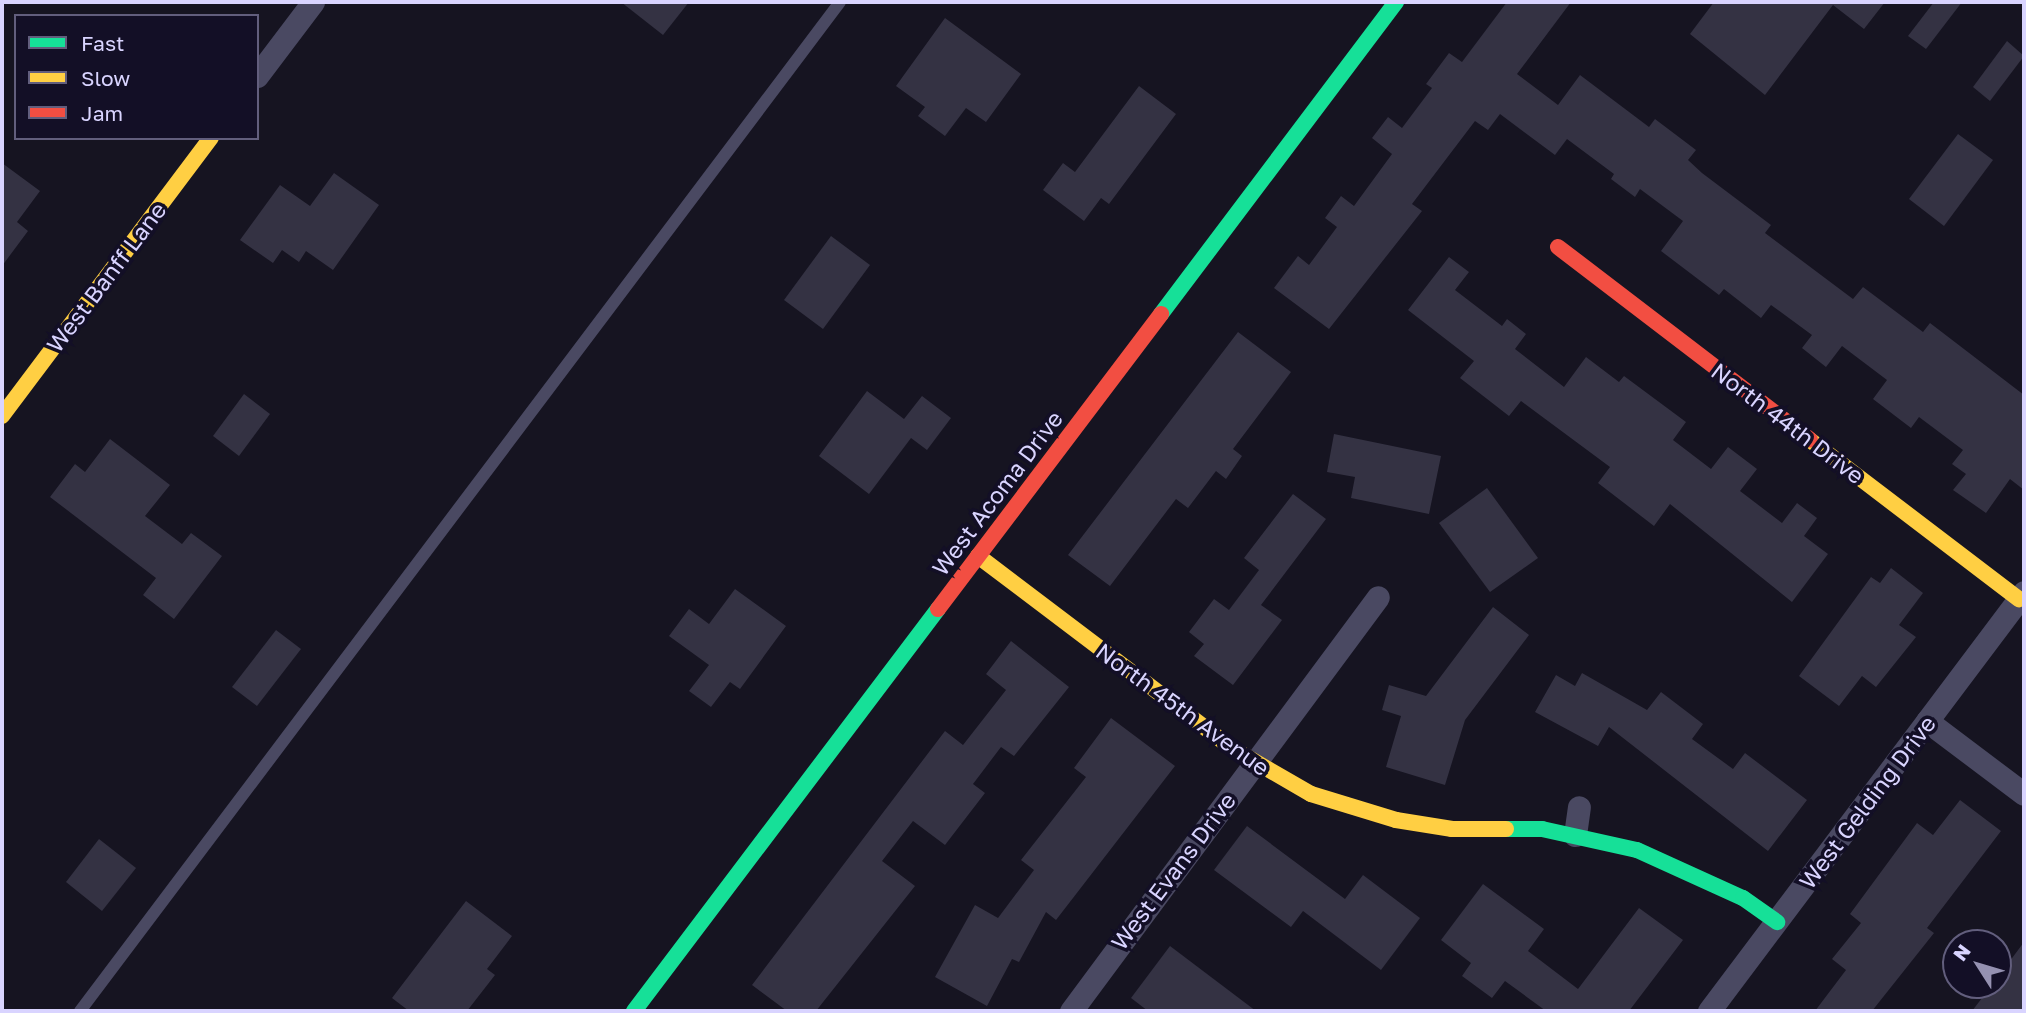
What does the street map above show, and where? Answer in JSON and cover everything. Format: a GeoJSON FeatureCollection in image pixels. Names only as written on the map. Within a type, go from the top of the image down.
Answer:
{"type":"FeatureCollection","features":[{"type":"Feature","properties":{"kind":"street"},"geometry":{"type":"LineString","coordinates":[[259,73],[313,2]]}},
{"type":"Feature","properties":{"kind":"street","name":"West Acoma Drive"},"geometry":{"type":"LineString","coordinates":[[634,1011],[1396,2]]}},
{"type":"Feature","properties":{"kind":"street","name":"West Banff Lane"},"geometry":{"type":"LineString","coordinates":[[2,416],[209,140]]}},
{"type":"Feature","properties":{"kind":"street","name":"North 44th Drive"},"geometry":{"type":"LineString","coordinates":[[1558,247],[2022,596]]}},
{"type":"Feature","properties":{"kind":"street","name":"North 45th Avenue"},"geometry":{"type":"LineString","coordinates":[[978,556],[1254,764],[1311,794],[1396,820],[1452,829],[1542,830],[1637,850],[1743,898],[1777,922]]}},
{"type":"Feature","properties":{"kind":"street","name":"West Gelding Drive"},"geometry":{"type":"LineString","coordinates":[[1709,1011],[2022,596]]}},
{"type":"Feature","properties":{"kind":"street","name":"West Evans Drive"},"geometry":{"type":"LineString","coordinates":[[1071,1011],[1378,597]]}},
{"type":"Feature","properties":{"kind":"street"},"geometry":{"type":"LineString","coordinates":[[1927,721],[2024,794]]}},
{"type":"Feature","properties":{"kind":"street"},"geometry":{"type":"LineString","coordinates":[[1575,835],[1579,807]]}},
{"type":"Feature","properties":{"kind":"lane"},"geometry":{"type":"LineString","coordinates":[[80,1011],[840,2]]}},
{"type":"Feature","properties":{"kind":"building"},"geometry":{"type":"Polygon","coordinates":[[[621,2],[689,2],[663,35],[621,2]]]}},
{"type":"Feature","properties":{"kind":"building"},"geometry":{"type":"Polygon","coordinates":[[[1507,2],[1571,2],[1517,74],[1558,105],[1580,75],[1649,127],[1655,119],[1696,150],[1688,160],[1702,173],[1771,225],[1765,233],[1853,299],[1863,287],[1923,332],[1930,323],[2024,395],[2024,490],[2010,479],[1986,513],[1953,490],[1966,474],[1952,464],[1963,450],[1919,417],[1911,428],[1873,399],[1887,380],[1842,346],[1826,367],[1802,348],[1812,335],[1771,305],[1761,318],[1724,289],[1719,295],[1661,251],[1683,221],[1640,189],[1635,197],[1611,179],[1614,174],[1567,139],[1555,155],[1500,114],[1488,130],[1475,121],[1412,204],[1422,211],[1329,329],[1274,288],[1298,256],[1309,265],[1337,227],[1325,218],[1341,196],[1354,206],[1392,154],[1372,138],[1388,117],[1402,128],[1432,88],[1426,84],[1449,53],[1462,62],[1507,2]]]}},
{"type":"Feature","properties":{"kind":"building"},"geometry":{"type":"Polygon","coordinates":[[[1714,2],[1885,2],[1864,29],[1833,5],[1765,95],[1690,34],[1714,2]]]}},
{"type":"Feature","properties":{"kind":"building"},"geometry":{"type":"Polygon","coordinates":[[[1934,2],[1962,2],[1926,49],[1908,36],[1934,2]]]}},
{"type":"Feature","properties":{"kind":"building"},"geometry":{"type":"Polygon","coordinates":[[[945,18],[1021,74],[986,122],[966,108],[945,136],[918,116],[925,107],[896,86],[945,18]]]}},
{"type":"Feature","properties":{"kind":"building"},"geometry":{"type":"Polygon","coordinates":[[[2007,41],[2024,56],[1990,101],[1973,87],[2007,41]]]}},
{"type":"Feature","properties":{"kind":"building"},"geometry":{"type":"Polygon","coordinates":[[[1139,86],[1176,114],[1109,204],[1101,198],[1084,221],[1043,190],[1063,163],[1075,172],[1139,86]]]}},
{"type":"Feature","properties":{"kind":"building"},"geometry":{"type":"Polygon","coordinates":[[[1958,134],[1993,160],[1944,226],[1909,199],[1958,134]]]}},
{"type":"Feature","properties":{"kind":"building"},"geometry":{"type":"Polygon","coordinates":[[[2,163],[40,191],[17,222],[28,231],[2,266],[2,163]]]}},
{"type":"Feature","properties":{"kind":"building"},"geometry":{"type":"Polygon","coordinates":[[[334,173],[379,205],[333,270],[306,251],[299,262],[282,250],[273,263],[240,240],[280,185],[310,206],[334,173]]]}},
{"type":"Feature","properties":{"kind":"building"},"geometry":{"type":"Polygon","coordinates":[[[831,236],[870,265],[823,329],[784,300],[831,236]]]}},
{"type":"Feature","properties":{"kind":"building"},"geometry":{"type":"Polygon","coordinates":[[[1449,257],[1469,272],[1455,290],[1502,326],[1507,319],[1526,334],[1515,349],[1564,387],[1586,357],[1619,382],[1624,376],[1686,422],[1673,440],[1711,469],[1728,447],[1757,469],[1740,491],[1782,523],[1797,503],[1817,518],[1804,536],[1828,554],[1792,602],[1670,504],[1654,526],[1598,483],[1610,467],[1521,401],[1509,416],[1460,378],[1474,361],[1408,310],[1449,257]]]}},
{"type":"Feature","properties":{"kind":"building"},"geometry":{"type":"Polygon","coordinates":[[[1238,332],[1291,372],[1233,449],[1242,456],[1226,479],[1216,471],[1188,508],[1176,499],[1110,586],[1068,555],[1238,332]]]}},
{"type":"Feature","properties":{"kind":"building"},"geometry":{"type":"Polygon","coordinates":[[[867,391],[904,419],[922,396],[951,418],[927,450],[911,438],[869,494],[819,456],[867,391]]]}},
{"type":"Feature","properties":{"kind":"building"},"geometry":{"type":"Polygon","coordinates":[[[244,394],[270,414],[239,456],[213,436],[244,394]]]}},
{"type":"Feature","properties":{"kind":"building"},"geometry":{"type":"Polygon","coordinates":[[[1334,434],[1441,456],[1429,514],[1351,498],[1355,477],[1327,472],[1334,434]]]}},
{"type":"Feature","properties":{"kind":"building"},"geometry":{"type":"Polygon","coordinates":[[[110,439],[170,485],[145,516],[182,544],[191,533],[222,556],[174,619],[143,595],[156,578],[50,497],[75,464],[85,472],[110,439]]]}},
{"type":"Feature","properties":{"kind":"building"},"geometry":{"type":"Polygon","coordinates":[[[1487,488],[1538,558],[1490,592],[1439,523],[1487,488]]]}},
{"type":"Feature","properties":{"kind":"building"},"geometry":{"type":"Polygon","coordinates":[[[1293,494],[1326,519],[1261,605],[1282,620],[1233,685],[1194,656],[1204,644],[1189,632],[1214,599],[1229,610],[1259,570],[1244,558],[1293,494]]]}},
{"type":"Feature","properties":{"kind":"building"},"geometry":{"type":"Polygon","coordinates":[[[1891,568],[1923,593],[1899,625],[1916,637],[1876,687],[1862,676],[1839,706],[1799,676],[1871,577],[1880,583],[1891,568]]]}},
{"type":"Feature","properties":{"kind":"building"},"geometry":{"type":"Polygon","coordinates":[[[735,589],[786,626],[740,689],[730,682],[711,707],[689,691],[709,665],[669,636],[689,609],[709,624],[735,589]]]}},
{"type":"Feature","properties":{"kind":"building"},"geometry":{"type":"Polygon","coordinates":[[[1493,607],[1529,635],[1465,720],[1445,785],[1386,767],[1401,716],[1382,710],[1389,685],[1426,696],[1493,607]]]}},
{"type":"Feature","properties":{"kind":"building"},"geometry":{"type":"Polygon","coordinates":[[[276,630],[301,649],[257,706],[232,687],[276,630]]]}},
{"type":"Feature","properties":{"kind":"building"},"geometry":{"type":"Polygon","coordinates":[[[1011,641],[1069,687],[1014,756],[1001,747],[973,784],[985,793],[945,845],[913,821],[882,861],[915,886],[816,1011],[787,1011],[752,985],[945,731],[963,745],[1006,690],[986,674],[1011,641]]]}},
{"type":"Feature","properties":{"kind":"building"},"geometry":{"type":"Polygon","coordinates":[[[1582,673],[1647,710],[1661,692],[1703,724],[1692,739],[1733,769],[1745,753],[1807,800],[1768,851],[1609,727],[1598,746],[1535,712],[1556,675],[1575,686],[1582,673]]]}},
{"type":"Feature","properties":{"kind":"building"},"geometry":{"type":"Polygon","coordinates":[[[1111,718],[1175,766],[1056,920],[1046,912],[1019,962],[1012,959],[987,1006],[935,977],[975,905],[998,918],[1034,870],[1021,860],[1086,777],[1074,768],[1111,718]]]}},
{"type":"Feature","properties":{"kind":"building"},"geometry":{"type":"Polygon","coordinates":[[[1960,800],[2001,831],[1927,928],[1934,933],[1872,1011],[1815,1011],[1846,970],[1832,959],[1861,923],[1850,914],[1917,823],[1933,835],[1960,800]]]}},
{"type":"Feature","properties":{"kind":"building"},"geometry":{"type":"Polygon","coordinates":[[[1247,826],[1345,899],[1363,875],[1420,918],[1381,970],[1303,911],[1291,927],[1214,870],[1247,826]]]}},
{"type":"Feature","properties":{"kind":"building"},"geometry":{"type":"Polygon","coordinates":[[[99,839],[136,868],[102,911],[66,882],[99,839]]]}},
{"type":"Feature","properties":{"kind":"building"},"geometry":{"type":"Polygon","coordinates":[[[1483,884],[1544,929],[1528,951],[1578,989],[1639,908],[1683,940],[1629,1011],[1546,1011],[1505,981],[1492,998],[1462,976],[1471,963],[1441,940],[1483,884]]]}},
{"type":"Feature","properties":{"kind":"building"},"geometry":{"type":"Polygon","coordinates":[[[466,901],[512,936],[487,969],[495,975],[467,1011],[409,1011],[392,998],[466,901]]]}},
{"type":"Feature","properties":{"kind":"building"},"geometry":{"type":"Polygon","coordinates":[[[2024,942],[2024,1011],[1972,1011],[1981,999],[2012,999],[2012,958],[2024,942]]]}},
{"type":"Feature","properties":{"kind":"building"},"geometry":{"type":"Polygon","coordinates":[[[1170,946],[1256,1011],[1148,1011],[1131,998],[1170,946]]]}},
{"type":"Feature","properties":{"kind":"traffic: fast"},"geometry":{"type":"LineString","coordinates":[[1161,314],[1396,2]]}},
{"type":"Feature","properties":{"kind":"traffic: fast"},"geometry":{"type":"LineString","coordinates":[[634,1011],[938,609]]}},
{"type":"Feature","properties":{"kind":"traffic: fast"},"geometry":{"type":"LineString","coordinates":[[1506,829],[1542,829],[1637,850],[1743,898],[1777,922]]}},
{"type":"Feature","properties":{"kind":"traffic: slow"},"geometry":{"type":"LineString","coordinates":[[2,416],[209,140]]}},
{"type":"Feature","properties":{"kind":"traffic: slow"},"geometry":{"type":"LineString","coordinates":[[1810,440],[2019,599]]}},
{"type":"Feature","properties":{"kind":"traffic: slow"},"geometry":{"type":"LineString","coordinates":[[978,556],[1233,749],[1311,794],[1396,820],[1452,829],[1506,829]]}},
{"type":"Feature","properties":{"kind":"traffic: jam"},"geometry":{"type":"LineString","coordinates":[[1558,247],[1810,440]]}},
{"type":"Feature","properties":{"kind":"traffic: jam"},"geometry":{"type":"LineString","coordinates":[[938,609],[1161,314]]}}]}
